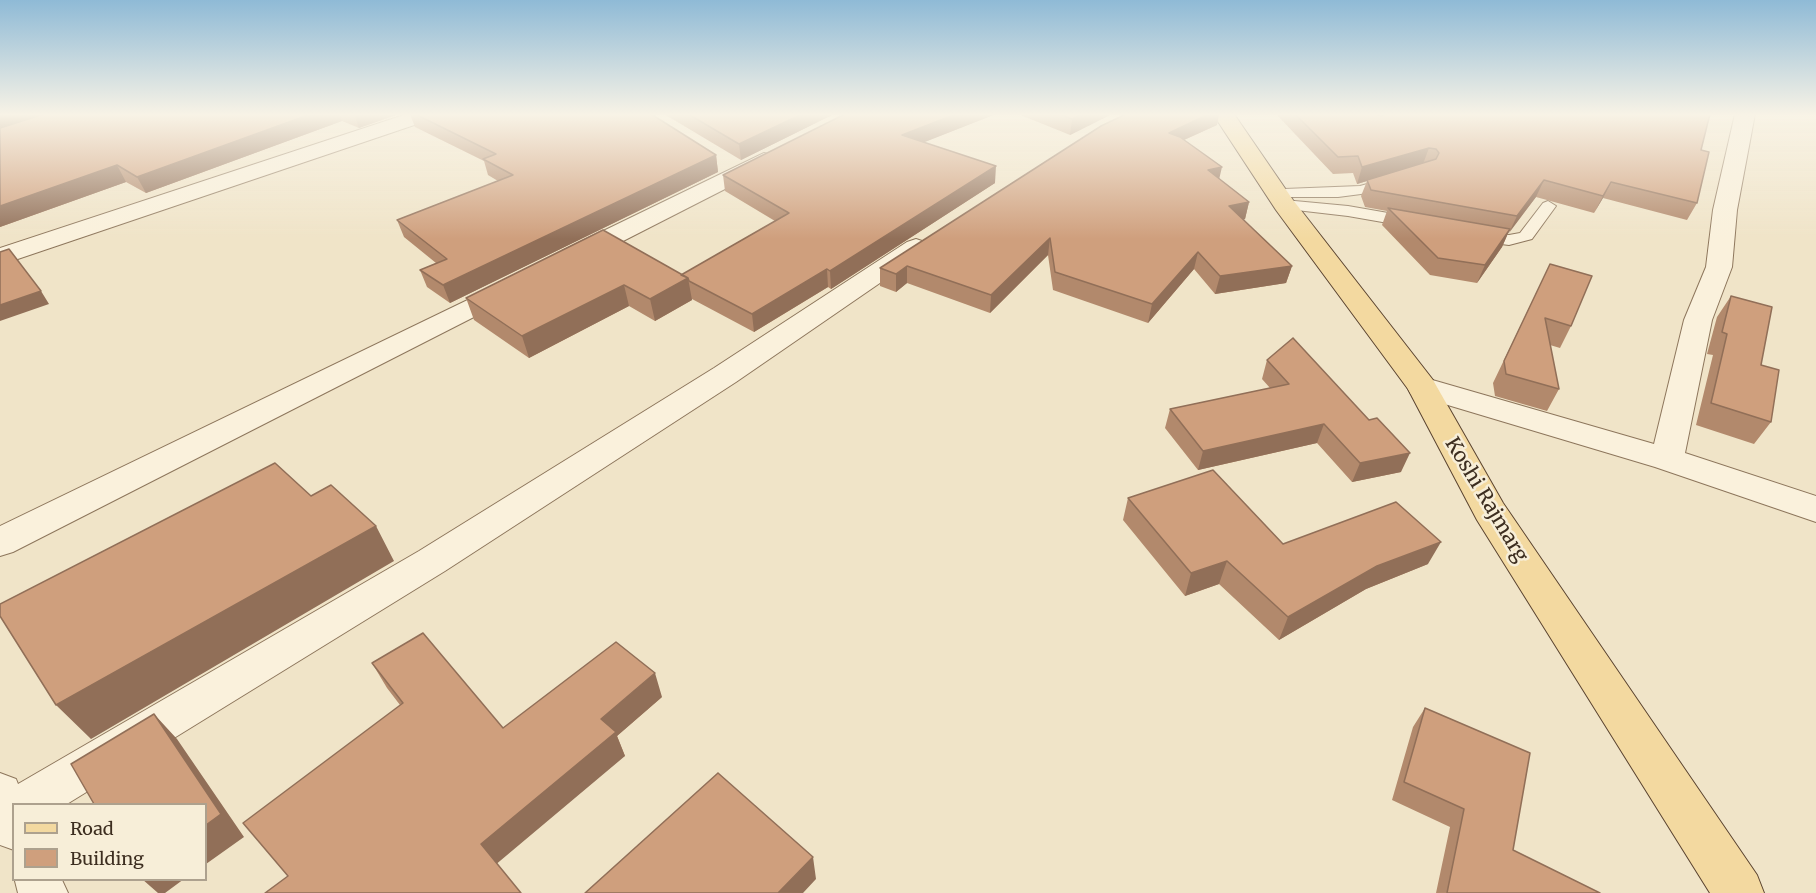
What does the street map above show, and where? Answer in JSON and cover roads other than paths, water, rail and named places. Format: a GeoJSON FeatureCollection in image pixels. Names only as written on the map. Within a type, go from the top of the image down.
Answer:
{"type":"FeatureCollection","features":[{"type":"Feature","properties":{"kind":"main road","name":"Koshi Rajmarg"},"geometry":{"type":"LineString","coordinates":[[1251,156],[1280,199],[1422,387],[1490,511],[1739,893]]}},
{"type":"Feature","properties":{"kind":"street"},"geometry":{"type":"LineString","coordinates":[[0,257],[303,156]]}},
{"type":"Feature","properties":{"kind":"street"},"geometry":{"type":"LineString","coordinates":[[0,542],[542,272],[731,166],[767,156]]}},
{"type":"Feature","properties":{"kind":"street"},"geometry":{"type":"LineString","coordinates":[[1667,459],[1698,320],[1719,267],[1725,210],[1736,156]]}},
{"type":"Feature","properties":{"kind":"street"},"geometry":{"type":"LineString","coordinates":[[25,803],[432,561],[725,375],[940,230]]}},
{"type":"Feature","properties":{"kind":"street"},"geometry":{"type":"LineString","coordinates":[[1422,387],[1667,459],[1816,509]]}},
{"type":"Feature","properties":{"kind":"lane"},"geometry":{"type":"LineString","coordinates":[[1280,199],[1361,190],[1402,178]]}},
{"type":"Feature","properties":{"kind":"lane"},"geometry":{"type":"LineString","coordinates":[[1280,199],[1429,226]]}},
{"type":"Feature","properties":{"kind":"lane"},"geometry":{"type":"LineString","coordinates":[[1458,233],[1498,239],[1526,236],[1548,206]]}}]}
